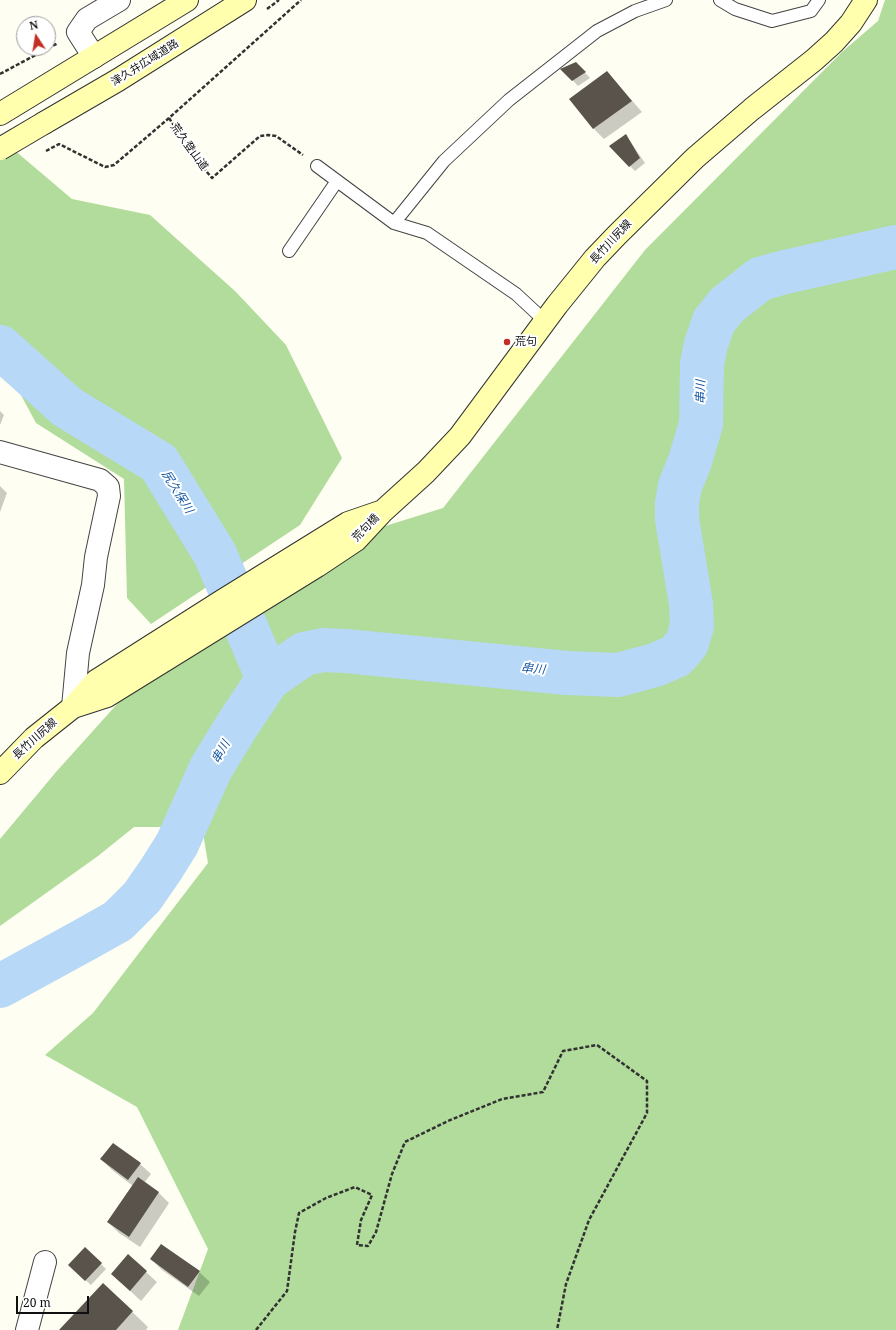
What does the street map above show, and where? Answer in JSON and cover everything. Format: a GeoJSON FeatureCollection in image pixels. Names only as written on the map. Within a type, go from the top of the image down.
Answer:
{"type":"FeatureCollection","features":[{"type":"Feature","properties":{"kind":"main road"},"geometry":{"type":"LineString","coordinates":[[5,111],[187,0]]}},
{"type":"Feature","properties":{"kind":"main road","name":"津久井広域道路"},"geometry":{"type":"LineString","coordinates":[[0,149],[118,80],[245,0]]}},
{"type":"Feature","properties":{"kind":"main road","name":"長竹川尻線"},"geometry":{"type":"LineString","coordinates":[[383,511],[422,476],[460,436],[545,321],[596,258],[663,188],[722,134],[814,60],[834,42],[851,23],[866,0]]}},
{"type":"Feature","properties":{"kind":"main road","name":"荒句橋"},"geometry":{"type":"LineString","coordinates":[[73,707],[317,566],[356,540],[383,511]]}},
{"type":"Feature","properties":{"kind":"main road","name":"長竹川尻線"},"geometry":{"type":"LineString","coordinates":[[0,773],[34,738],[73,707]]}},
{"type":"Feature","properties":{"kind":"street"},"geometry":{"type":"LineString","coordinates":[[94,57],[78,32],[87,18],[119,0]]}},
{"type":"Feature","properties":{"kind":"street"},"geometry":{"type":"LineString","coordinates":[[0,452],[100,480],[108,487],[109,496],[97,551],[94,585],[78,653],[73,707]]}},
{"type":"Feature","properties":{"kind":"street"},"geometry":{"type":"LineString","coordinates":[[27,1330],[45,1262]]}},
{"type":"Feature","properties":{"kind":"lane"},"geometry":{"type":"LineString","coordinates":[[394,223],[444,161],[509,100],[597,31],[635,11],[666,0]]}},
{"type":"Feature","properties":{"kind":"lane"},"geometry":{"type":"LineString","coordinates":[[720,0],[735,9],[772,22],[811,11],[819,0]]}},
{"type":"Feature","properties":{"kind":"lane"},"geometry":{"type":"LineString","coordinates":[[317,166],[394,223],[427,233],[516,294],[545,321]]}},
{"type":"Feature","properties":{"kind":"lane"},"geometry":{"type":"LineString","coordinates":[[289,251],[337,180]]}},
{"type":"Feature","properties":{"kind":"path"},"geometry":{"type":"LineString","coordinates":[[169,118],[301,0]]}},
{"type":"Feature","properties":{"kind":"path"},"geometry":{"type":"LineString","coordinates":[[0,74],[78,32]]}},
{"type":"Feature","properties":{"kind":"path","name":"荒久登山道"},"geometry":{"type":"LineString","coordinates":[[59,144],[105,167],[114,165],[169,118],[196,159],[212,178],[260,136],[276,136],[297,150]]}},
{"type":"Feature","properties":{"kind":"path"},"geometry":{"type":"LineString","coordinates":[[256,1330],[287,1291],[299,1213],[326,1198],[355,1187],[366,1192],[372,1195],[361,1220],[357,1245],[368,1246],[376,1232],[392,1174],[405,1142],[448,1120],[502,1099],[543,1092],[563,1051],[597,1045],[647,1081],[647,1113],[589,1220],[566,1284],[557,1330]]}},
{"type":"Feature","properties":{"kind":"green space"},"geometry":{"type":"Polygon","coordinates":[[[885,0],[896,0],[896,1330],[178,1330],[208,1249],[137,1107],[45,1055],[93,1013],[208,863],[202,827],[134,827],[98,856],[0,926],[0,839],[56,772],[163,653],[318,547],[443,508],[645,250],[842,52],[878,21],[885,0]]]}},
{"type":"Feature","properties":{"kind":"green space"},"geometry":{"type":"Polygon","coordinates":[[[0,138],[72,199],[150,215],[235,291],[286,345],[342,458],[300,525],[151,624],[127,598],[124,479],[36,423],[0,356],[0,138]]]}},
{"type":"Feature","properties":{"kind":"building"},"geometry":{"type":"Polygon","coordinates":[[[576,62],[586,72],[572,81],[560,69],[576,62]]]}},
{"type":"Feature","properties":{"kind":"building"},"geometry":{"type":"Polygon","coordinates":[[[607,71],[632,101],[593,129],[569,99],[607,71]]]}},
{"type":"Feature","properties":{"kind":"building"},"geometry":{"type":"Polygon","coordinates":[[[626,134],[640,158],[629,167],[609,146],[626,134]]]}},
{"type":"Feature","properties":{"kind":"building"},"geometry":{"type":"Polygon","coordinates":[[[113,1143],[141,1163],[128,1180],[100,1159],[113,1143]]]}},
{"type":"Feature","properties":{"kind":"building"},"geometry":{"type":"Polygon","coordinates":[[[138,1177],[159,1192],[129,1237],[107,1222],[138,1177]]]}},
{"type":"Feature","properties":{"kind":"building"},"geometry":{"type":"Polygon","coordinates":[[[161,1244],[200,1271],[188,1287],[150,1259],[161,1244]]]}},
{"type":"Feature","properties":{"kind":"building"},"geometry":{"type":"Polygon","coordinates":[[[85,1247],[102,1263],[85,1281],[68,1265],[85,1247]]]}},
{"type":"Feature","properties":{"kind":"building"},"geometry":{"type":"Polygon","coordinates":[[[128,1254],[147,1271],[130,1291],[111,1274],[128,1254]]]}},
{"type":"Feature","properties":{"kind":"building"},"geometry":{"type":"Polygon","coordinates":[[[103,1283],[133,1311],[116,1330],[59,1330],[103,1283]]]}},
{"type":"Feature","properties":{"kind":"waterway","name":"串川"},"geometry":{"type":"LineString","coordinates":[[0,986],[118,921],[142,897],[177,844],[211,768],[238,724],[268,679],[304,654],[323,650],[346,651],[567,673],[618,675],[655,665],[676,656],[687,643],[692,626],[691,604],[677,519],[677,503],[680,486],[690,461],[701,424],[702,364],[706,344],[714,321],[727,305],[760,279],[896,247]]}},
{"type":"Feature","properties":{"kind":"waterway","name":"尻久保川"},"geometry":{"type":"LineString","coordinates":[[0,347],[67,407],[159,463],[215,554],[268,679]]}},
{"type":"Feature","properties":{"kind":"place","name":"荒句"},"geometry":{"type":"Point","coordinates":[507,342]}}]}
